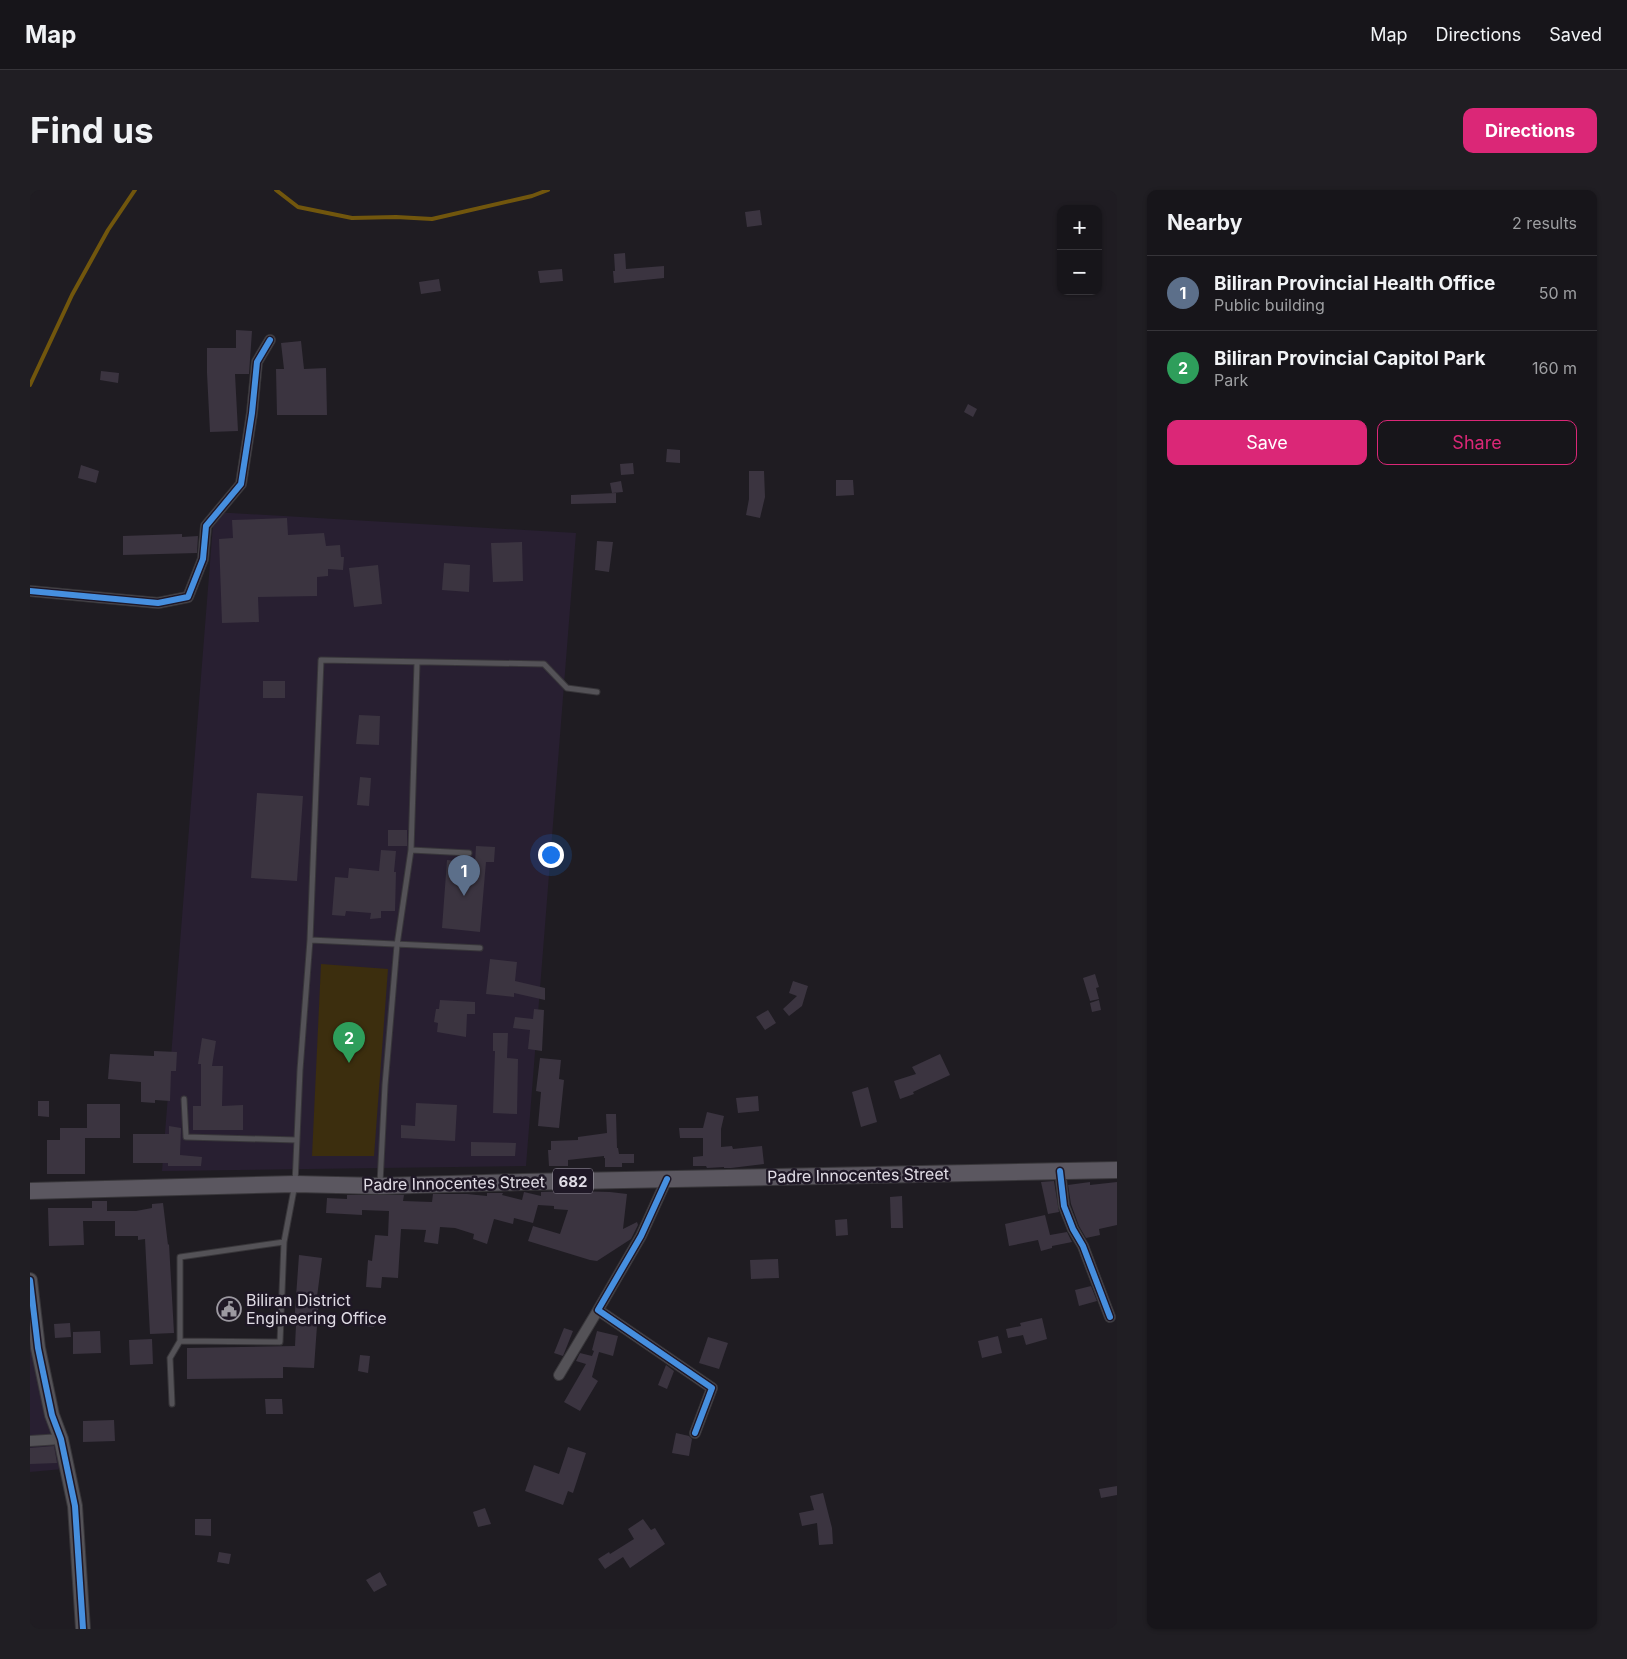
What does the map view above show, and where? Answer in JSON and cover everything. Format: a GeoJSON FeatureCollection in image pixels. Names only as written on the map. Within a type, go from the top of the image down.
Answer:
{"type":"FeatureCollection","features":[{"type":"Feature","properties":{"kind":"main road","name":"Padre Innocentes Street"},"geometry":{"type":"LineString","coordinates":[[30,1191],[295,1184],[380,1186],[1117,1170]]}},
{"type":"Feature","properties":{"kind":"street"},"geometry":{"type":"LineString","coordinates":[[30,591],[158,603],[188,597],[203,560],[206,526],[241,484],[252,413],[257,362],[270,340]]}},
{"type":"Feature","properties":{"kind":"street"},"geometry":{"type":"LineString","coordinates":[[1060,1171],[1064,1206],[1073,1229],[1083,1246],[1110,1317]]}},
{"type":"Feature","properties":{"kind":"street"},"geometry":{"type":"LineString","coordinates":[[559,1374],[640,1236],[667,1179]]}},
{"type":"Feature","properties":{"kind":"street"},"geometry":{"type":"LineString","coordinates":[[30,1280],[38,1348],[52,1415],[61,1439],[75,1506],[83,1629]]}},
{"type":"Feature","properties":{"kind":"street"},"geometry":{"type":"LineString","coordinates":[[598,1310],[712,1388],[694,1433]]}},
{"type":"Feature","properties":{"kind":"street"},"geometry":{"type":"LineString","coordinates":[[30,1441],[61,1439]]}},
{"type":"Feature","properties":{"kind":"lane"},"geometry":{"type":"LineString","coordinates":[[180,1341],[280,1342],[284,1242],[295,1184],[300,1070],[310,940],[321,660],[544,664],[567,688],[597,692]]}},
{"type":"Feature","properties":{"kind":"lane"},"geometry":{"type":"LineString","coordinates":[[380,1186],[385,1085],[397,945],[411,850],[417,663]]}},
{"type":"Feature","properties":{"kind":"lane"},"geometry":{"type":"LineString","coordinates":[[411,850],[469,853]]}},
{"type":"Feature","properties":{"kind":"lane"},"geometry":{"type":"LineString","coordinates":[[310,940],[480,948]]}},
{"type":"Feature","properties":{"kind":"lane"},"geometry":{"type":"LineString","coordinates":[[184,1099],[186,1137],[297,1140]]}},
{"type":"Feature","properties":{"kind":"lane"},"geometry":{"type":"LineString","coordinates":[[172,1404],[170,1358],[180,1341],[180,1257],[284,1242]]}},
{"type":"Feature","properties":{"kind":"shaded area"},"geometry":{"type":"Polygon","coordinates":[[[214,512],[576,533],[526,1166],[162,1171],[214,512]]]}},
{"type":"Feature","properties":{"kind":"shaded area"},"geometry":{"type":"Polygon","coordinates":[[[321,964],[388,969],[374,1156],[312,1156],[321,964]]]}},
{"type":"Feature","properties":{"kind":"shaded area"},"geometry":{"type":"Polygon","coordinates":[[[30,1284],[63,1469],[30,1472],[30,1284]]]}},
{"type":"Feature","properties":{"kind":"building"},"geometry":{"type":"Polygon","coordinates":[[[760,210],[762,225],[747,227],[745,212],[760,210]]]}},
{"type":"Feature","properties":{"kind":"building"},"geometry":{"type":"Polygon","coordinates":[[[625,253],[626,269],[664,266],[664,278],[614,283],[614,254],[625,253]]]}},
{"type":"Feature","properties":{"kind":"building"},"geometry":{"type":"Polygon","coordinates":[[[562,269],[563,281],[540,283],[538,271],[562,269]]]}},
{"type":"Feature","properties":{"kind":"building"},"geometry":{"type":"Polygon","coordinates":[[[439,279],[441,291],[421,294],[419,282],[439,279]]]}},
{"type":"Feature","properties":{"kind":"building"},"geometry":{"type":"Polygon","coordinates":[[[236,330],[252,331],[249,374],[235,374],[238,431],[210,432],[207,348],[236,348],[236,330]]]}},
{"type":"Feature","properties":{"kind":"building"},"geometry":{"type":"Polygon","coordinates":[[[301,341],[304,369],[326,368],[327,415],[277,415],[276,369],[284,369],[281,343],[301,341]]]}},
{"type":"Feature","properties":{"kind":"building"},"geometry":{"type":"Polygon","coordinates":[[[101,371],[119,373],[118,383],[100,380],[101,371]]]}},
{"type":"Feature","properties":{"kind":"building"},"geometry":{"type":"Polygon","coordinates":[[[968,404],[977,409],[973,417],[964,412],[968,404]]]}},
{"type":"Feature","properties":{"kind":"building"},"geometry":{"type":"Polygon","coordinates":[[[667,449],[680,450],[680,463],[666,462],[667,449]]]}},
{"type":"Feature","properties":{"kind":"building"},"geometry":{"type":"Polygon","coordinates":[[[633,463],[634,474],[621,475],[620,464],[633,463]]]}},
{"type":"Feature","properties":{"kind":"building"},"geometry":{"type":"Polygon","coordinates":[[[81,465],[99,471],[96,483],[78,478],[81,465]]]}},
{"type":"Feature","properties":{"kind":"building"},"geometry":{"type":"Polygon","coordinates":[[[749,471],[764,471],[765,497],[760,518],[746,515],[749,499],[749,471]]]}},
{"type":"Feature","properties":{"kind":"building"},"geometry":{"type":"Polygon","coordinates":[[[836,480],[853,480],[854,495],[836,496],[836,480]]]}},
{"type":"Feature","properties":{"kind":"building"},"geometry":{"type":"Polygon","coordinates":[[[621,481],[623,492],[612,493],[610,483],[621,481]]]}},
{"type":"Feature","properties":{"kind":"building"},"geometry":{"type":"Polygon","coordinates":[[[616,493],[616,503],[571,504],[571,495],[616,493]]]}},
{"type":"Feature","properties":{"kind":"building"},"geometry":{"type":"Polygon","coordinates":[[[287,518],[288,535],[324,533],[326,546],[340,545],[341,557],[344,557],[343,570],[328,569],[328,576],[317,577],[317,596],[258,597],[259,622],[222,623],[219,539],[233,538],[232,520],[287,518]]]}},
{"type":"Feature","properties":{"kind":"building"},"geometry":{"type":"Polygon","coordinates":[[[182,534],[182,537],[198,536],[197,553],[123,555],[123,536],[182,534]]]}},
{"type":"Feature","properties":{"kind":"building"},"geometry":{"type":"Polygon","coordinates":[[[597,541],[613,542],[609,572],[595,570],[597,541]]]}},
{"type":"Feature","properties":{"kind":"building"},"geometry":{"type":"Polygon","coordinates":[[[522,542],[523,581],[493,582],[491,543],[522,542]]]}},
{"type":"Feature","properties":{"kind":"building"},"geometry":{"type":"Polygon","coordinates":[[[444,563],[470,565],[469,592],[442,590],[444,563]]]}},
{"type":"Feature","properties":{"kind":"building"},"geometry":{"type":"Polygon","coordinates":[[[378,565],[382,604],[354,607],[349,568],[378,565]]]}},
{"type":"Feature","properties":{"kind":"building"},"geometry":{"type":"Polygon","coordinates":[[[263,681],[285,681],[285,698],[263,698],[263,681]]]}},
{"type":"Feature","properties":{"kind":"building"},"geometry":{"type":"Polygon","coordinates":[[[359,715],[380,716],[379,745],[356,744],[359,715]]]}},
{"type":"Feature","properties":{"kind":"building"},"geometry":{"type":"Polygon","coordinates":[[[360,777],[371,778],[369,806],[357,805],[360,777]]]}},
{"type":"Feature","properties":{"kind":"building"},"geometry":{"type":"Polygon","coordinates":[[[257,793],[303,796],[297,881],[251,878],[257,793]]]}},
{"type":"Feature","properties":{"kind":"building"},"geometry":{"type":"Polygon","coordinates":[[[388,830],[407,830],[407,846],[388,846],[388,830]]]}},
{"type":"Feature","properties":{"kind":"building"},"geometry":{"type":"Polygon","coordinates":[[[476,846],[495,847],[494,862],[486,862],[480,932],[442,928],[447,860],[475,863],[476,846]]]}},
{"type":"Feature","properties":{"kind":"building"},"geometry":{"type":"Polygon","coordinates":[[[381,850],[396,851],[394,872],[396,872],[395,911],[381,911],[381,918],[370,919],[371,913],[346,911],[345,916],[332,915],[335,877],[348,878],[349,868],[379,871],[381,850]]]}},
{"type":"Feature","properties":{"kind":"building"},"geometry":{"type":"Polygon","coordinates":[[[490,959],[517,962],[515,981],[545,988],[545,1000],[514,993],[514,997],[486,994],[490,959]]]}},
{"type":"Feature","properties":{"kind":"building"},"geometry":{"type":"Polygon","coordinates":[[[1095,974],[1099,987],[1096,988],[1099,999],[1090,1001],[1083,978],[1095,974]]]}},
{"type":"Feature","properties":{"kind":"building"},"geometry":{"type":"Polygon","coordinates":[[[793,981],[808,986],[802,1006],[789,1016],[783,1009],[797,996],[789,993],[793,981]]]}},
{"type":"Feature","properties":{"kind":"building"},"geometry":{"type":"Polygon","coordinates":[[[440,1000],[475,1002],[475,1014],[467,1014],[466,1037],[437,1032],[438,1023],[434,1022],[440,1000]]]}},
{"type":"Feature","properties":{"kind":"building"},"geometry":{"type":"Polygon","coordinates":[[[1099,1000],[1101,1010],[1092,1012],[1090,1003],[1099,1000]]]}},
{"type":"Feature","properties":{"kind":"building"},"geometry":{"type":"Polygon","coordinates":[[[534,1009],[544,1010],[542,1051],[528,1049],[530,1030],[513,1028],[515,1017],[533,1019],[534,1009]]]}},
{"type":"Feature","properties":{"kind":"building"},"geometry":{"type":"Polygon","coordinates":[[[768,1010],[776,1023],[765,1030],[756,1017],[768,1010]]]}},
{"type":"Feature","properties":{"kind":"building"},"geometry":{"type":"Polygon","coordinates":[[[493,1033],[508,1033],[507,1058],[518,1059],[517,1114],[493,1113],[495,1051],[493,1051],[493,1033]]]}},
{"type":"Feature","properties":{"kind":"building"},"geometry":{"type":"Polygon","coordinates":[[[202,1038],[216,1041],[212,1066],[223,1066],[222,1106],[243,1105],[243,1130],[193,1130],[193,1106],[201,1106],[201,1064],[198,1064],[202,1038]]]}},
{"type":"Feature","properties":{"kind":"building"},"geometry":{"type":"Polygon","coordinates":[[[154,1051],[177,1052],[176,1071],[171,1071],[170,1101],[155,1100],[155,1103],[141,1102],[141,1082],[108,1079],[110,1054],[154,1056],[154,1051]]]}},
{"type":"Feature","properties":{"kind":"building"},"geometry":{"type":"Polygon","coordinates":[[[940,1054],[950,1075],[913,1092],[914,1094],[900,1099],[894,1081],[916,1074],[912,1067],[940,1054]]]}},
{"type":"Feature","properties":{"kind":"building"},"geometry":{"type":"Polygon","coordinates":[[[540,1058],[561,1060],[559,1079],[564,1080],[559,1128],[538,1126],[541,1092],[536,1091],[540,1058]]]}},
{"type":"Feature","properties":{"kind":"building"},"geometry":{"type":"Polygon","coordinates":[[[868,1087],[877,1122],[861,1127],[852,1092],[868,1087]]]}},
{"type":"Feature","properties":{"kind":"building"},"geometry":{"type":"Polygon","coordinates":[[[758,1096],[759,1111],[738,1113],[736,1098],[758,1096]]]}},
{"type":"Feature","properties":{"kind":"building"},"geometry":{"type":"Polygon","coordinates":[[[38,1101],[49,1101],[49,1117],[38,1116],[38,1101]]]}},
{"type":"Feature","properties":{"kind":"building"},"geometry":{"type":"Polygon","coordinates":[[[416,1103],[457,1105],[455,1141],[401,1138],[401,1125],[415,1126],[416,1103]]]}},
{"type":"Feature","properties":{"kind":"building"},"geometry":{"type":"Polygon","coordinates":[[[87,1104],[120,1104],[120,1138],[85,1138],[85,1174],[47,1174],[47,1140],[60,1140],[60,1128],[87,1128],[87,1104]]]}},
{"type":"Feature","properties":{"kind":"building"},"geometry":{"type":"Polygon","coordinates":[[[707,1112],[724,1116],[721,1129],[721,1147],[732,1146],[733,1149],[762,1146],[764,1164],[731,1168],[693,1166],[693,1157],[703,1156],[703,1138],[680,1138],[679,1128],[703,1128],[707,1112]]]}},
{"type":"Feature","properties":{"kind":"building"},"geometry":{"type":"Polygon","coordinates":[[[606,1114],[616,1114],[617,1148],[619,1154],[634,1154],[634,1163],[622,1163],[622,1167],[605,1167],[604,1156],[568,1160],[568,1166],[549,1166],[548,1150],[551,1150],[551,1141],[578,1140],[578,1137],[607,1133],[606,1114]]]}},
{"type":"Feature","properties":{"kind":"building"},"geometry":{"type":"Polygon","coordinates":[[[169,1126],[181,1128],[180,1155],[202,1157],[201,1166],[168,1166],[168,1163],[133,1163],[133,1134],[169,1134],[169,1126]]]}},
{"type":"Feature","properties":{"kind":"building"},"geometry":{"type":"Polygon","coordinates":[[[471,1142],[516,1143],[515,1156],[471,1156],[471,1142]]]}},
{"type":"Feature","properties":{"kind":"building"},"geometry":{"type":"Polygon","coordinates":[[[1054,1181],[1059,1212],[1048,1214],[1041,1182],[1054,1181]]]}},
{"type":"Feature","properties":{"kind":"building"},"geometry":{"type":"Polygon","coordinates":[[[1090,1182],[1090,1185],[1117,1182],[1117,1225],[1099,1229],[1100,1235],[1086,1238],[1079,1226],[1071,1204],[1068,1185],[1090,1182]]]}},
{"type":"Feature","properties":{"kind":"building"},"geometry":{"type":"Polygon","coordinates":[[[573,1191],[627,1194],[623,1229],[637,1222],[638,1225],[631,1239],[597,1261],[528,1241],[533,1226],[560,1234],[568,1210],[554,1209],[554,1206],[538,1205],[533,1223],[514,1218],[513,1224],[494,1219],[487,1244],[473,1239],[474,1234],[455,1228],[440,1227],[438,1244],[424,1242],[426,1230],[401,1229],[398,1278],[382,1277],[381,1288],[366,1287],[368,1260],[372,1261],[375,1235],[388,1236],[389,1211],[362,1210],[362,1215],[326,1213],[327,1198],[347,1199],[347,1195],[404,1195],[403,1201],[432,1202],[433,1194],[487,1196],[487,1193],[503,1193],[502,1195],[522,1200],[524,1192],[541,1196],[541,1192],[573,1191]]]}},
{"type":"Feature","properties":{"kind":"building"},"geometry":{"type":"Polygon","coordinates":[[[902,1196],[903,1228],[891,1228],[890,1197],[902,1196]]]}},
{"type":"Feature","properties":{"kind":"building"},"geometry":{"type":"Polygon","coordinates":[[[92,1201],[107,1201],[107,1211],[136,1211],[152,1208],[152,1204],[163,1203],[169,1244],[174,1333],[150,1334],[145,1239],[138,1240],[138,1236],[115,1236],[115,1221],[83,1221],[84,1245],[49,1246],[48,1208],[92,1208],[92,1201]]]}},
{"type":"Feature","properties":{"kind":"building"},"geometry":{"type":"Polygon","coordinates":[[[1045,1215],[1050,1235],[1067,1232],[1072,1242],[1052,1246],[1052,1248],[1041,1251],[1038,1240],[1009,1246],[1005,1224],[1045,1215]]]}},
{"type":"Feature","properties":{"kind":"building"},"geometry":{"type":"Polygon","coordinates":[[[847,1219],[848,1235],[836,1236],[835,1220],[847,1219]]]}},
{"type":"Feature","properties":{"kind":"building"},"geometry":{"type":"Polygon","coordinates":[[[299,1255],[322,1258],[317,1297],[319,1297],[314,1368],[283,1367],[283,1378],[187,1379],[187,1348],[295,1346],[296,1325],[294,1325],[299,1255]]]}},
{"type":"Feature","properties":{"kind":"building"},"geometry":{"type":"Polygon","coordinates":[[[778,1259],[779,1278],[751,1279],[750,1260],[778,1259]]]}},
{"type":"Feature","properties":{"kind":"building"},"geometry":{"type":"Polygon","coordinates":[[[1091,1286],[1097,1301],[1079,1306],[1075,1290],[1091,1286]]]}},
{"type":"Feature","properties":{"kind":"building"},"geometry":{"type":"Polygon","coordinates":[[[365,1313],[375,1314],[374,1327],[364,1326],[365,1313]]]}},
{"type":"Feature","properties":{"kind":"building"},"geometry":{"type":"Polygon","coordinates":[[[1042,1318],[1047,1339],[1026,1345],[1023,1335],[1008,1338],[1006,1329],[1021,1326],[1020,1323],[1042,1318]]]}},
{"type":"Feature","properties":{"kind":"building"},"geometry":{"type":"Polygon","coordinates":[[[70,1323],[71,1337],[55,1338],[54,1324],[70,1323]]]}},
{"type":"Feature","properties":{"kind":"building"},"geometry":{"type":"Polygon","coordinates":[[[564,1328],[573,1331],[563,1356],[554,1353],[564,1328]]]}},
{"type":"Feature","properties":{"kind":"building"},"geometry":{"type":"Polygon","coordinates":[[[100,1331],[101,1353],[73,1354],[73,1332],[100,1331]]]}},
{"type":"Feature","properties":{"kind":"building"},"geometry":{"type":"Polygon","coordinates":[[[597,1331],[618,1336],[613,1356],[599,1352],[592,1377],[598,1381],[580,1411],[564,1402],[586,1364],[576,1361],[580,1353],[592,1356],[597,1331]]]}},
{"type":"Feature","properties":{"kind":"building"},"geometry":{"type":"Polygon","coordinates":[[[998,1336],[1002,1353],[982,1358],[978,1341],[998,1336]]]}},
{"type":"Feature","properties":{"kind":"building"},"geometry":{"type":"Polygon","coordinates":[[[708,1337],[728,1343],[719,1369],[699,1363],[708,1337]]]}},
{"type":"Feature","properties":{"kind":"building"},"geometry":{"type":"Polygon","coordinates":[[[152,1339],[153,1364],[130,1365],[129,1340],[152,1339]]]}},
{"type":"Feature","properties":{"kind":"building"},"geometry":{"type":"Polygon","coordinates":[[[360,1355],[370,1356],[368,1373],[358,1371],[360,1355]]]}},
{"type":"Feature","properties":{"kind":"building"},"geometry":{"type":"Polygon","coordinates":[[[666,1365],[674,1371],[667,1389],[658,1385],[666,1365]]]}},
{"type":"Feature","properties":{"kind":"building"},"geometry":{"type":"Polygon","coordinates":[[[265,1399],[282,1399],[283,1414],[266,1414],[265,1399]]]}},
{"type":"Feature","properties":{"kind":"building"},"geometry":{"type":"Polygon","coordinates":[[[114,1420],[115,1441],[83,1442],[83,1421],[114,1420]]]}},
{"type":"Feature","properties":{"kind":"building"},"geometry":{"type":"Polygon","coordinates":[[[676,1433],[689,1436],[692,1439],[689,1456],[672,1453],[676,1433]]]}},
{"type":"Feature","properties":{"kind":"building"},"geometry":{"type":"Polygon","coordinates":[[[54,1446],[57,1463],[30,1464],[30,1448],[54,1446]]]}},
{"type":"Feature","properties":{"kind":"building"},"geometry":{"type":"Polygon","coordinates":[[[568,1447],[586,1453],[573,1493],[568,1491],[563,1505],[525,1491],[534,1465],[559,1474],[568,1447]]]}},
{"type":"Feature","properties":{"kind":"building"},"geometry":{"type":"Polygon","coordinates":[[[1117,1486],[1117,1495],[1101,1498],[1099,1489],[1117,1486]]]}},
{"type":"Feature","properties":{"kind":"building"},"geometry":{"type":"Polygon","coordinates":[[[823,1493],[832,1528],[833,1544],[819,1545],[817,1523],[802,1526],[799,1513],[814,1510],[810,1496],[823,1493]]]}},
{"type":"Feature","properties":{"kind":"building"},"geometry":{"type":"Polygon","coordinates":[[[485,1508],[491,1524],[478,1527],[473,1512],[485,1508]]]}},
{"type":"Feature","properties":{"kind":"building"},"geometry":{"type":"Polygon","coordinates":[[[195,1519],[211,1519],[211,1536],[195,1535],[195,1519]]]}},
{"type":"Feature","properties":{"kind":"building"},"geometry":{"type":"Polygon","coordinates":[[[643,1519],[651,1530],[655,1528],[665,1544],[630,1568],[623,1557],[605,1569],[598,1559],[634,1539],[628,1529],[643,1519]]]}},
{"type":"Feature","properties":{"kind":"building"},"geometry":{"type":"Polygon","coordinates":[[[219,1552],[231,1554],[229,1564],[217,1562],[219,1552]]]}},
{"type":"Feature","properties":{"kind":"building"},"geometry":{"type":"Polygon","coordinates":[[[380,1572],[387,1585],[374,1592],[366,1580],[380,1572]]]}},
{"type":"Feature","properties":{"kind":"waterway"},"geometry":{"type":"LineString","coordinates":[[30,385],[72,295],[108,230],[135,190]]}},
{"type":"Feature","properties":{"kind":"waterway"},"geometry":{"type":"LineString","coordinates":[[276,190],[298,207],[352,218],[396,217],[432,219],[532,196],[548,190]]}},
{"type":"Feature","properties":{"kind":"cycle path"},"geometry":{"type":"LineString","coordinates":[[30,591],[158,603],[188,597],[203,559],[206,526],[241,484],[252,413],[257,362],[270,340]]}},
{"type":"Feature","properties":{"kind":"cycle path"},"geometry":{"type":"LineString","coordinates":[[1060,1171],[1064,1206],[1073,1229],[1083,1246],[1110,1317]]}},
{"type":"Feature","properties":{"kind":"cycle path"},"geometry":{"type":"LineString","coordinates":[[667,1179],[641,1236],[598,1310],[712,1388],[695,1433]]}},
{"type":"Feature","properties":{"kind":"cycle path"},"geometry":{"type":"LineString","coordinates":[[30,1280],[38,1348],[52,1415],[61,1439],[75,1506],[83,1629]]}},
{"type":"Feature","properties":{"kind":"place","name":"Biliran Provincial Health Office"},"geometry":{"type":"Point","coordinates":[464,896]}},
{"type":"Feature","properties":{"kind":"place","name":"Biliran Provincial Capitol Park"},"geometry":{"type":"Point","coordinates":[349,1063]}},
{"type":"Feature","properties":{"kind":"place","name":"Biliran District Engineering Office"},"geometry":{"type":"Point","coordinates":[229,1309]}}]}
